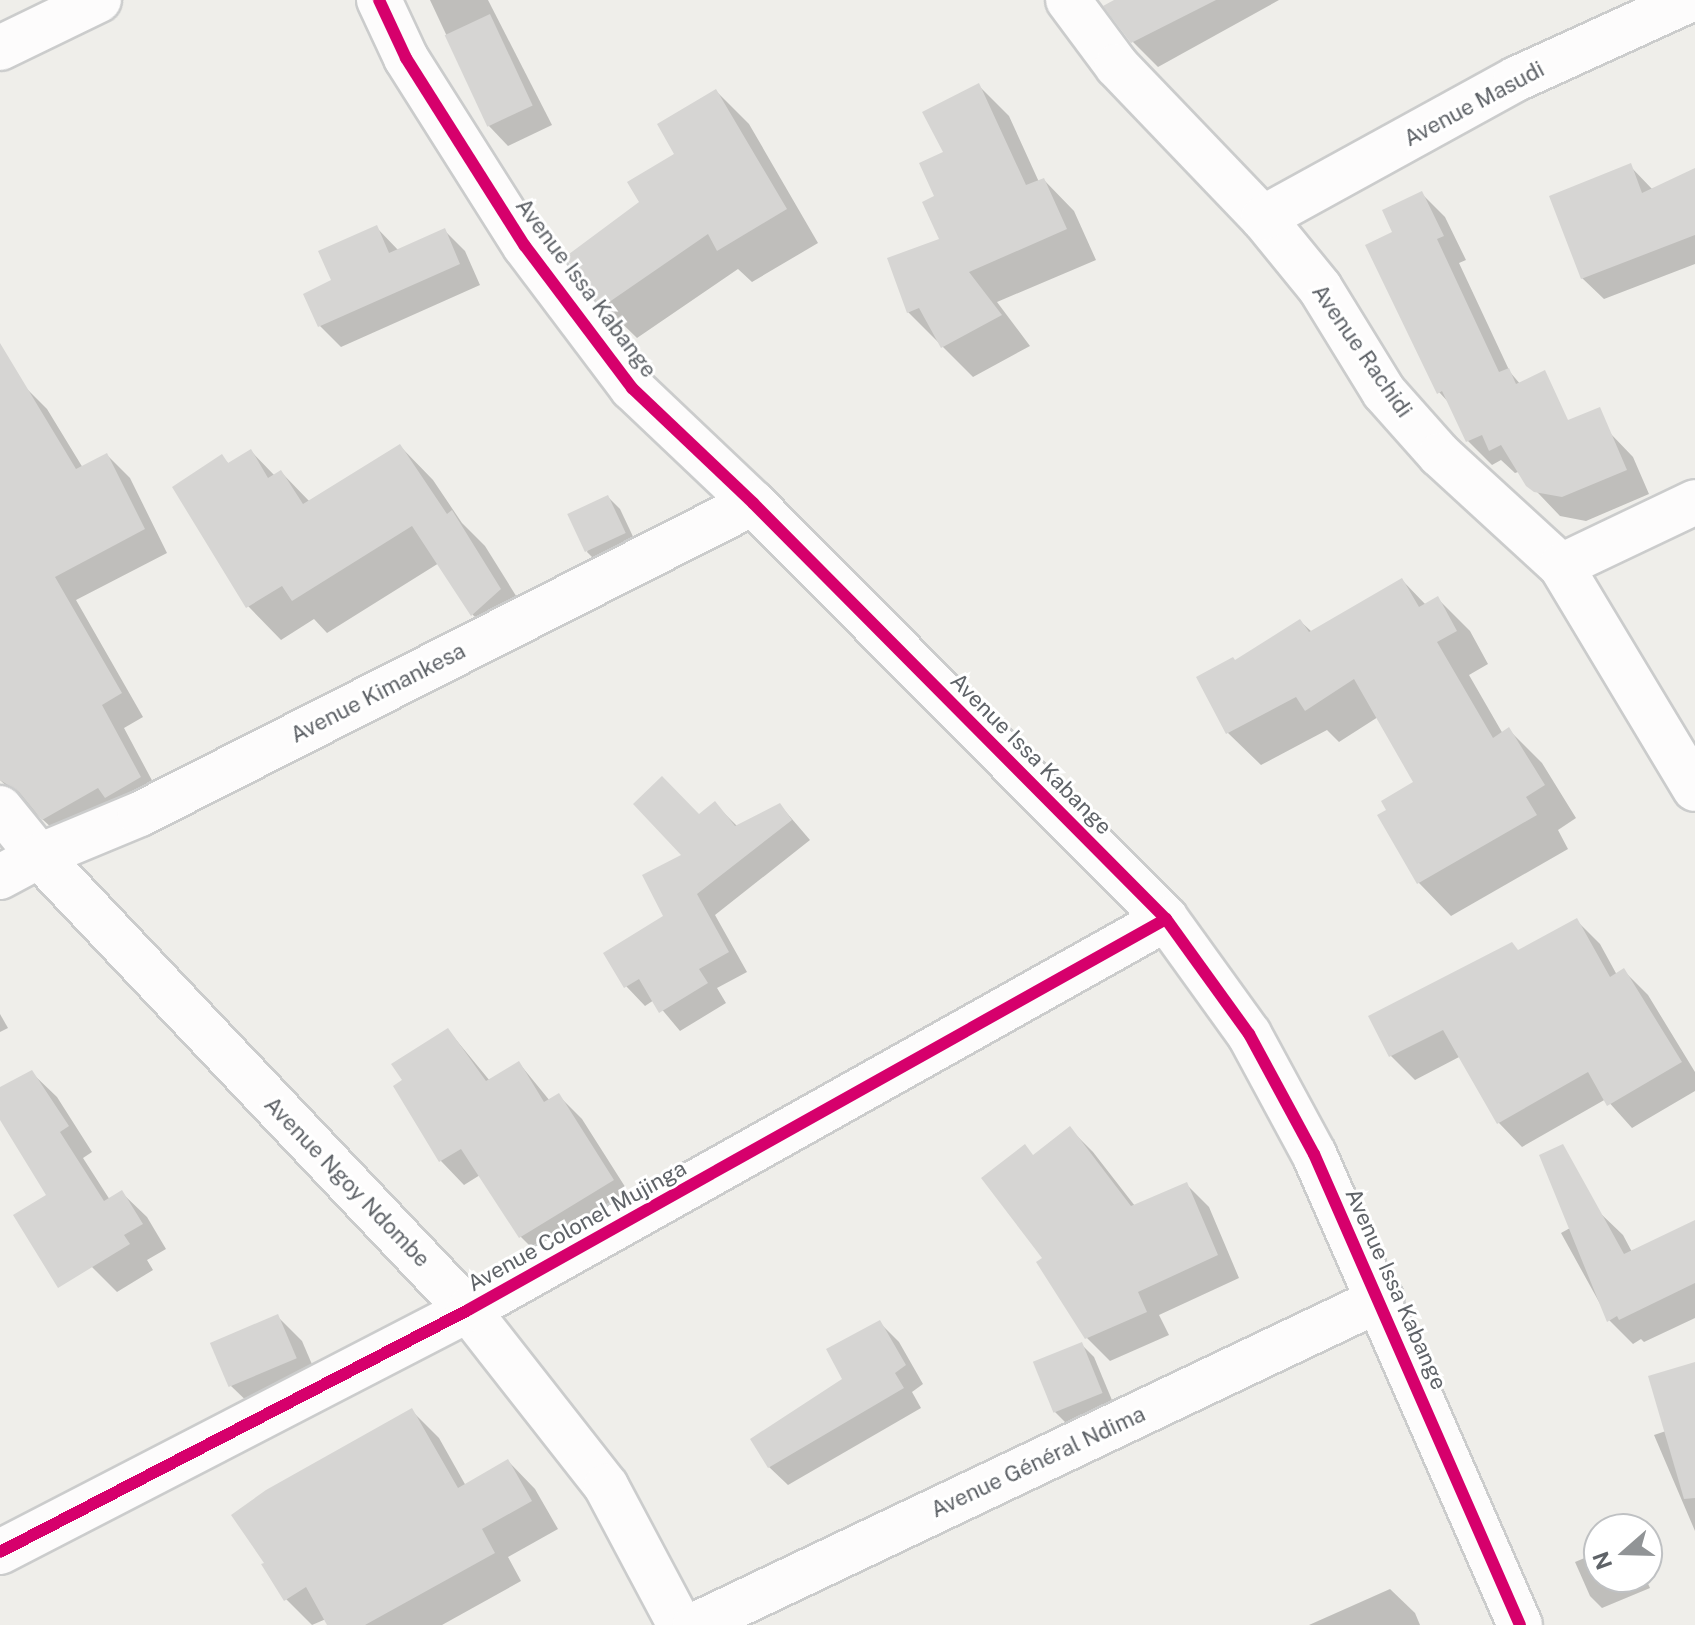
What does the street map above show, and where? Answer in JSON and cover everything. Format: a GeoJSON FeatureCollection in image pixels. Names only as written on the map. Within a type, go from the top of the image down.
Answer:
{"type":"FeatureCollection","features":[{"type":"Feature","properties":{"kind":"street"},"geometry":{"type":"LineString","coordinates":[[0,48],[99,0]]}},
{"type":"Feature","properties":{"kind":"street","name":"Avenue Issa Kabange"},"geometry":{"type":"LineString","coordinates":[[379,0],[406,58],[525,246],[632,388],[753,503],[1166,919],[1249,1034],[1314,1154],[1381,1299],[1520,1625]]}},
{"type":"Feature","properties":{"kind":"street","name":"Avenue Rachidi"},"geometry":{"type":"LineString","coordinates":[[1068,0],[1117,66],[1263,218],[1320,288],[1384,392],[1440,455],[1561,566],[1695,789]]}},
{"type":"Feature","properties":{"kind":"street","name":"Avenue Masudi"},"geometry":{"type":"LineString","coordinates":[[1263,218],[1516,79],[1689,0]]}},
{"type":"Feature","properties":{"kind":"street"},"geometry":{"type":"LineString","coordinates":[[1561,566],[1695,502]]}},
{"type":"Feature","properties":{"kind":"street","name":"Avenue Kimankesa"},"geometry":{"type":"LineString","coordinates":[[0,877],[39,856],[140,814],[753,503]]}},
{"type":"Feature","properties":{"kind":"street","name":"Avenue Ngoy Ndombe"},"geometry":{"type":"LineString","coordinates":[[0,808],[39,856],[468,1310],[606,1486],[680,1625]]}},
{"type":"Feature","properties":{"kind":"street","name":"Avenue Colonel Mujinga"},"geometry":{"type":"LineString","coordinates":[[0,1552],[468,1310],[1166,919]]}},
{"type":"Feature","properties":{"kind":"street","name":"Avenue Général Ndima"},"geometry":{"type":"LineString","coordinates":[[695,1625],[1381,1299]]}},
{"type":"Feature","properties":{"kind":"building"},"geometry":{"type":"Polygon","coordinates":[[[1114,0],[1216,0],[1131,43],[1103,6],[1114,0]]]}},
{"type":"Feature","properties":{"kind":"building"},"geometry":{"type":"Polygon","coordinates":[[[490,14],[533,106],[487,127],[445,35],[490,14]]]}},
{"type":"Feature","properties":{"kind":"building"},"geometry":{"type":"Polygon","coordinates":[[[979,83],[1026,185],[1044,178],[1067,229],[969,272],[1002,315],[941,348],[919,308],[907,313],[887,258],[939,239],[922,202],[934,196],[919,163],[943,152],[922,112],[979,83]]]}},
{"type":"Feature","properties":{"kind":"building"},"geometry":{"type":"Polygon","coordinates":[[[716,89],[787,209],[717,251],[708,234],[602,307],[565,257],[639,202],[627,182],[674,154],[657,124],[716,89]]]}},
{"type":"Feature","properties":{"kind":"building"},"geometry":{"type":"Polygon","coordinates":[[[1631,163],[1642,193],[1695,168],[1695,235],[1581,279],[1549,196],[1631,163]]]}},
{"type":"Feature","properties":{"kind":"building"},"geometry":{"type":"Polygon","coordinates":[[[1422,191],[1444,236],[1437,239],[1499,372],[1509,368],[1516,384],[1545,370],[1568,420],[1600,407],[1627,470],[1562,497],[1534,492],[1526,486],[1501,445],[1489,451],[1482,435],[1466,442],[1442,391],[1437,394],[1365,245],[1392,232],[1382,210],[1422,191]]]}},
{"type":"Feature","properties":{"kind":"building"},"geometry":{"type":"Polygon","coordinates":[[[377,225],[389,253],[445,228],[460,264],[318,327],[303,294],[331,280],[318,251],[377,225]]]}},
{"type":"Feature","properties":{"kind":"building"},"geometry":{"type":"Polygon","coordinates":[[[0,343],[76,469],[107,453],[145,529],[55,577],[122,693],[102,705],[141,777],[105,798],[98,788],[42,820],[19,792],[0,780],[0,343]]]}},
{"type":"Feature","properties":{"kind":"building"},"geometry":{"type":"Polygon","coordinates":[[[400,444],[447,514],[452,510],[501,589],[471,616],[412,526],[292,601],[282,586],[246,608],[172,487],[222,454],[228,463],[251,449],[268,478],[281,470],[303,504],[400,444]]]}},
{"type":"Feature","properties":{"kind":"building"},"geometry":{"type":"Polygon","coordinates":[[[608,495],[626,533],[585,552],[567,514],[608,495]]]}},
{"type":"Feature","properties":{"kind":"building"},"geometry":{"type":"Polygon","coordinates":[[[1402,578],[1419,607],[1438,596],[1457,631],[1437,642],[1493,738],[1509,727],[1545,785],[1526,797],[1537,815],[1417,884],[1377,815],[1386,810],[1381,801],[1413,782],[1354,679],[1305,711],[1296,697],[1226,734],[1196,677],[1233,657],[1235,660],[1300,619],[1309,632],[1402,578]]]}},
{"type":"Feature","properties":{"kind":"building"},"geometry":{"type":"Polygon","coordinates":[[[662,776],[699,814],[715,801],[735,826],[780,803],[792,820],[697,894],[729,952],[699,969],[708,983],[659,1013],[639,979],[624,988],[603,953],[663,916],[642,875],[681,855],[633,804],[662,776]]]}},
{"type":"Feature","properties":{"kind":"building"},"geometry":{"type":"Polygon","coordinates":[[[1577,918],[1610,977],[1624,968],[1682,1062],[1607,1106],[1588,1072],[1497,1124],[1443,1030],[1389,1057],[1368,1016],[1512,942],[1518,950],[1577,918]]]}},
{"type":"Feature","properties":{"kind":"building"},"geometry":{"type":"Polygon","coordinates":[[[448,1028],[486,1081],[519,1061],[544,1102],[559,1093],[614,1180],[519,1238],[461,1149],[439,1162],[393,1086],[402,1080],[391,1064],[448,1028]]]}},
{"type":"Feature","properties":{"kind":"building"},"geometry":{"type":"Polygon","coordinates":[[[32,1070],[69,1126],[60,1132],[104,1201],[122,1190],[143,1224],[124,1235],[130,1244],[58,1288],[13,1215],[46,1195],[0,1120],[0,1087],[32,1070]]]}},
{"type":"Feature","properties":{"kind":"building"},"geometry":{"type":"Polygon","coordinates":[[[1070,1126],[1131,1206],[1187,1182],[1218,1255],[1138,1292],[1147,1312],[1085,1339],[1036,1262],[1042,1258],[981,1178],[1025,1144],[1033,1155],[1070,1126]]]}},
{"type":"Feature","properties":{"kind":"building"},"geometry":{"type":"Polygon","coordinates":[[[1563,1144],[1624,1254],[1695,1220],[1695,1283],[1619,1320],[1617,1316],[1607,1322],[1539,1155],[1563,1144]]]}},
{"type":"Feature","properties":{"kind":"building"},"geometry":{"type":"Polygon","coordinates":[[[278,1314],[297,1358],[229,1387],[210,1343],[278,1314]]]}},
{"type":"Feature","properties":{"kind":"building"},"geometry":{"type":"Polygon","coordinates":[[[880,1320],[906,1365],[895,1373],[904,1388],[768,1468],[750,1439],[842,1379],[826,1349],[880,1320]]]}},
{"type":"Feature","properties":{"kind":"building"},"geometry":{"type":"Polygon","coordinates":[[[1082,1342],[1103,1393],[1053,1413],[1033,1362],[1082,1342]]]}},
{"type":"Feature","properties":{"kind":"building"},"geometry":{"type":"Polygon","coordinates":[[[1695,1362],[1695,1498],[1684,1499],[1648,1376],[1695,1362]]]}},
{"type":"Feature","properties":{"kind":"building"},"geometry":{"type":"Polygon","coordinates":[[[412,1408],[458,1488],[508,1459],[532,1501],[482,1529],[495,1553],[365,1625],[327,1625],[306,1587],[284,1601],[261,1564],[264,1563],[231,1515],[266,1490],[412,1408]]]}},
{"type":"Feature","properties":{"kind":"cycle path"},"geometry":{"type":"LineString","coordinates":[[379,0],[406,58],[525,246],[632,388],[753,503],[1166,919],[1249,1034],[1314,1154],[1520,1625]]}},
{"type":"Feature","properties":{"kind":"cycle path"},"geometry":{"type":"LineString","coordinates":[[0,1552],[468,1310],[1166,919]]}}]}
